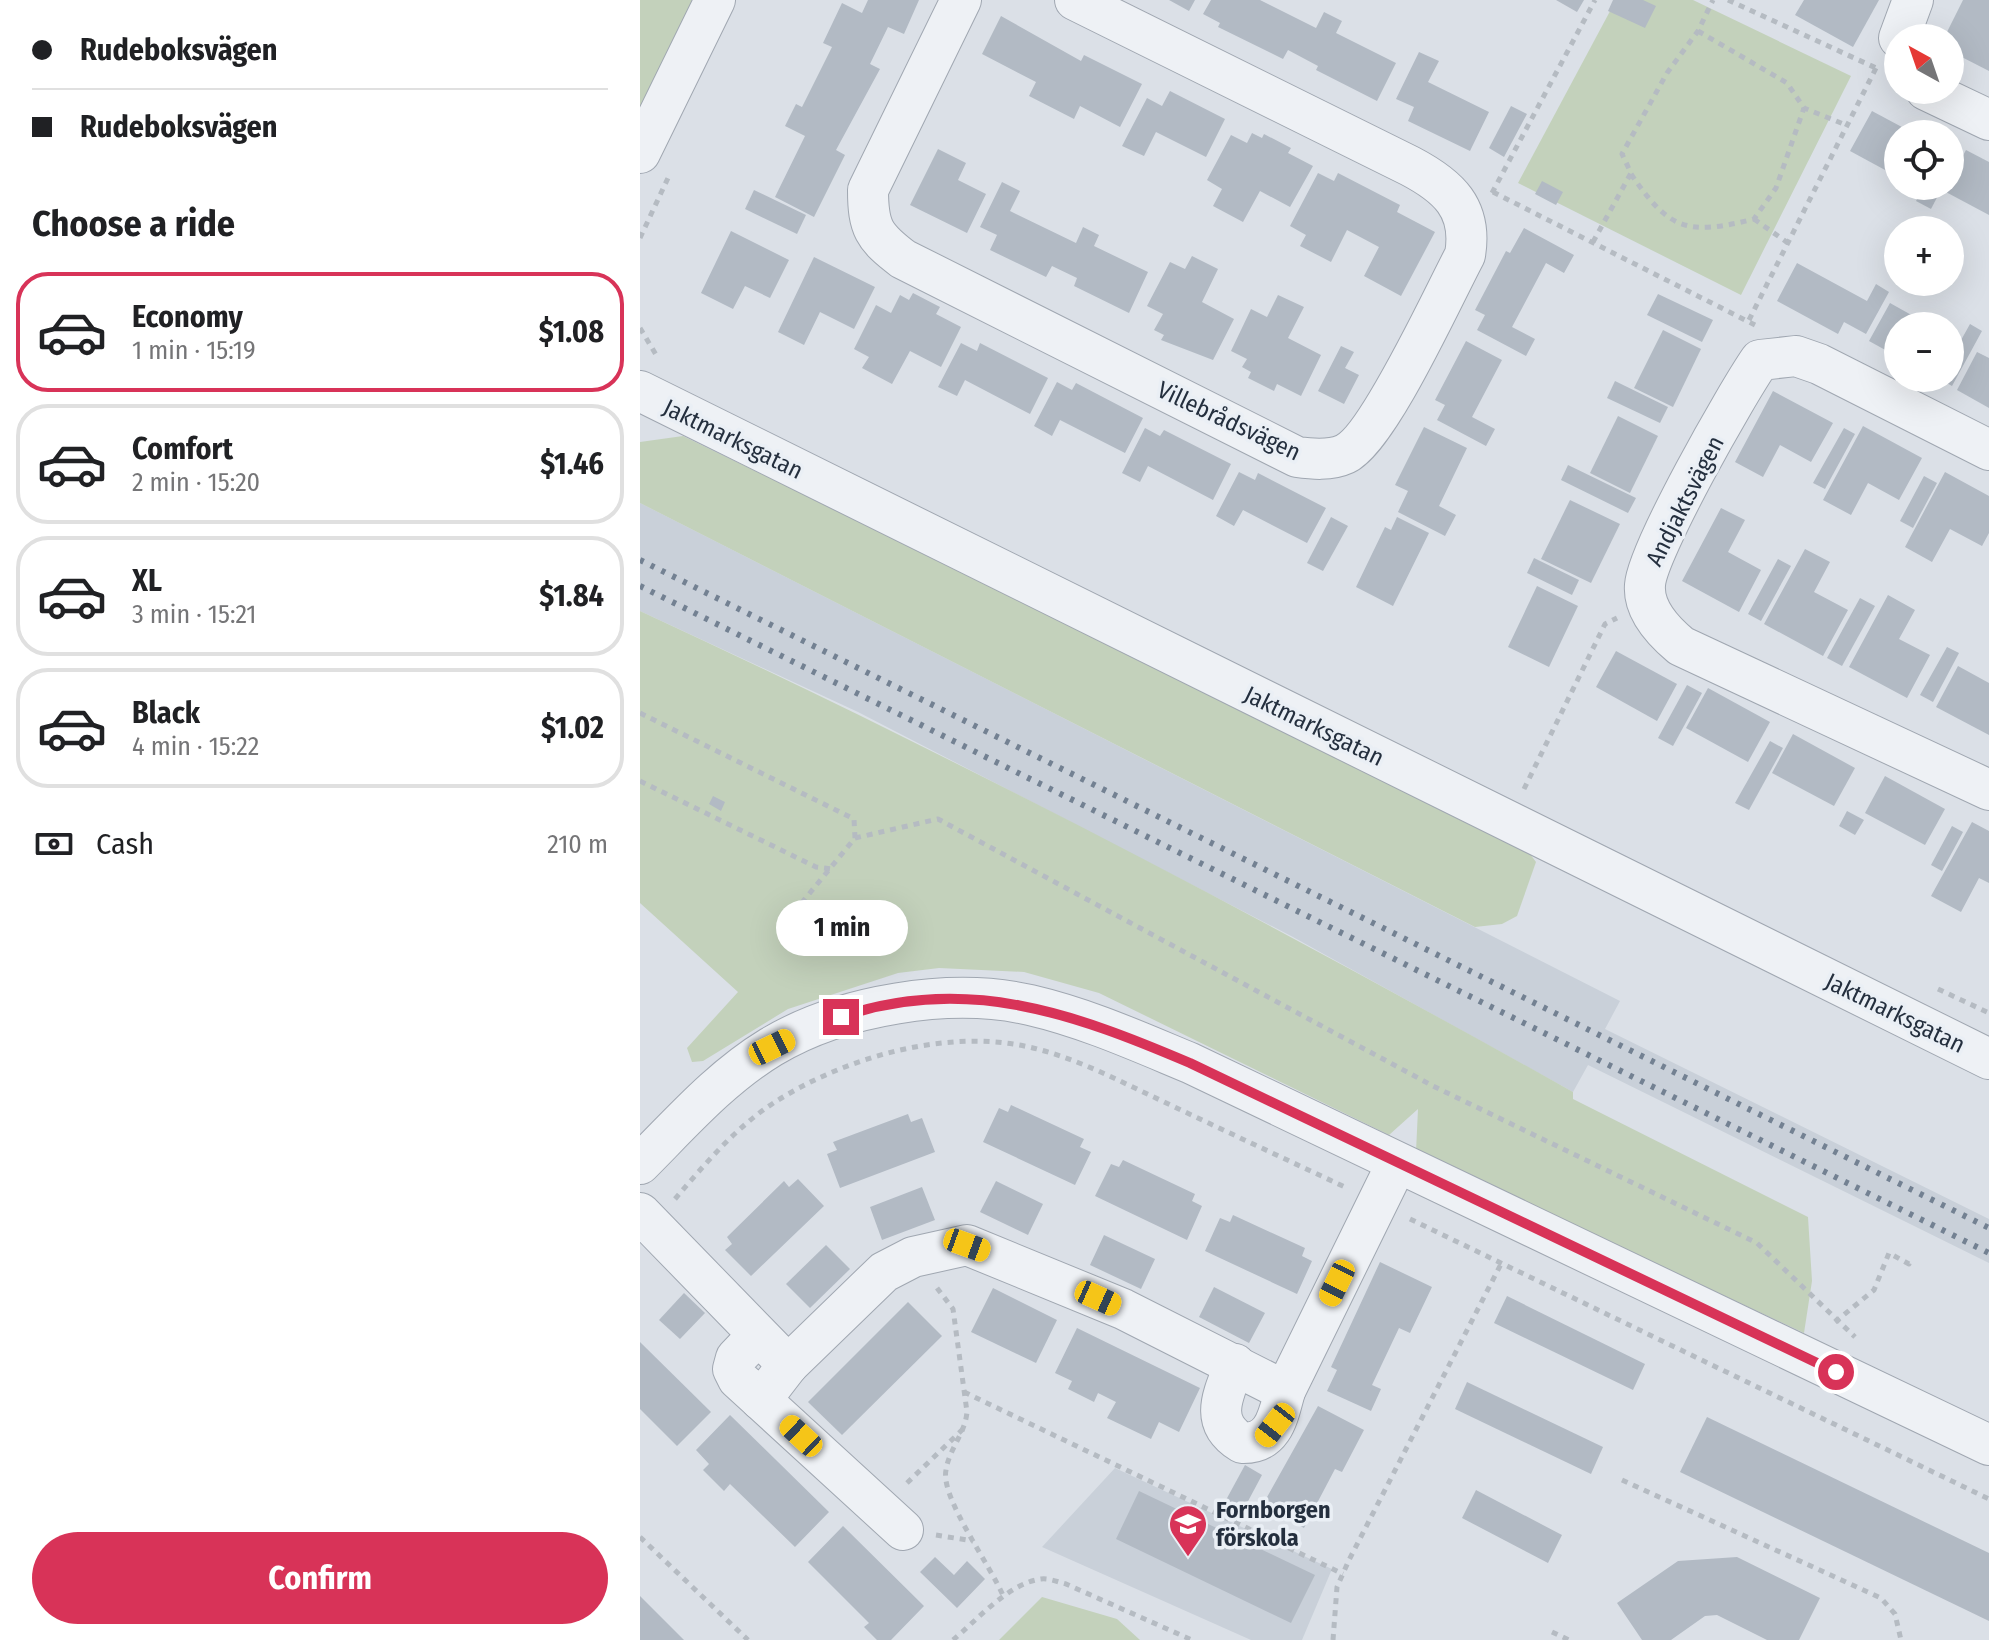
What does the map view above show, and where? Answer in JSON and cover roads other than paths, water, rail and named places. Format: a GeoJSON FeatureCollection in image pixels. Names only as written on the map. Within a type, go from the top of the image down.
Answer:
{"type":"FeatureCollection","features":[{"type":"Feature","properties":{"kind":"street"},"geometry":{"type":"LineString","coordinates":[[640,153],[715,0]]}},
{"type":"Feature","properties":{"kind":"street","name":"Villebrådsvägen"},"geometry":{"type":"LineString","coordinates":[[961,0],[868,190],[868,215],[878,239],[903,259],[1297,457],[1317,460],[1346,454],[1381,413],[1465,255],[1468,238],[1458,200],[1442,183],[1075,0]]}},
{"type":"Feature","properties":{"kind":"street"},"geometry":{"type":"LineString","coordinates":[[1903,24],[1913,0]]}},
{"type":"Feature","properties":{"kind":"street"},"geometry":{"type":"LineString","coordinates":[[1955,104],[1989,120]]}},
{"type":"Feature","properties":{"kind":"street","name":"Andjaktsvägen"},"geometry":{"type":"LineString","coordinates":[[1989,450],[1796,356],[1760,360],[1664,533],[1644,584],[1648,604],[1659,627],[1681,646],[1989,790]]}},
{"type":"Feature","properties":{"kind":"street","name":"Jaktmarksgatan"},"geometry":{"type":"LineString","coordinates":[[653,377],[1989,1059]]}},
{"type":"Feature","properties":{"kind":"street"},"geometry":{"type":"LineString","coordinates":[[640,1164],[710,1094],[772,1047],[816,1026],[866,1009],[975,998],[1028,1005],[1102,1025],[1989,1445]]}},
{"type":"Feature","properties":{"kind":"street"},"geometry":{"type":"LineString","coordinates":[[1235,1364],[1219,1408],[1225,1427],[1242,1443],[1253,1443],[1265,1438],[1275,1425],[1285,1391],[1397,1163]]}},
{"type":"Feature","properties":{"kind":"street"},"geometry":{"type":"LineString","coordinates":[[646,1219],[788,1365]]}},
{"type":"Feature","properties":{"kind":"street"},"geometry":{"type":"LineString","coordinates":[[761,1400],[788,1365],[884,1272],[913,1257],[967,1245],[1123,1309],[1285,1391]]}},
{"type":"Feature","properties":{"kind":"street"},"geometry":{"type":"LineString","coordinates":[[757,1336],[736,1358],[733,1369],[738,1379],[891,1519]]}},
{"type":"Feature","properties":{"kind":"railway"},"geometry":{"type":"LineString","coordinates":[[640,560],[1989,1228]]}},
{"type":"Feature","properties":{"kind":"railway"},"geometry":{"type":"LineString","coordinates":[[640,586],[1989,1253]]}},
{"type":"Feature","properties":{"kind":"place","name":"Fornborgen förskola"},"geometry":{"type":"Point","coordinates":[1188,1558]}}]}
